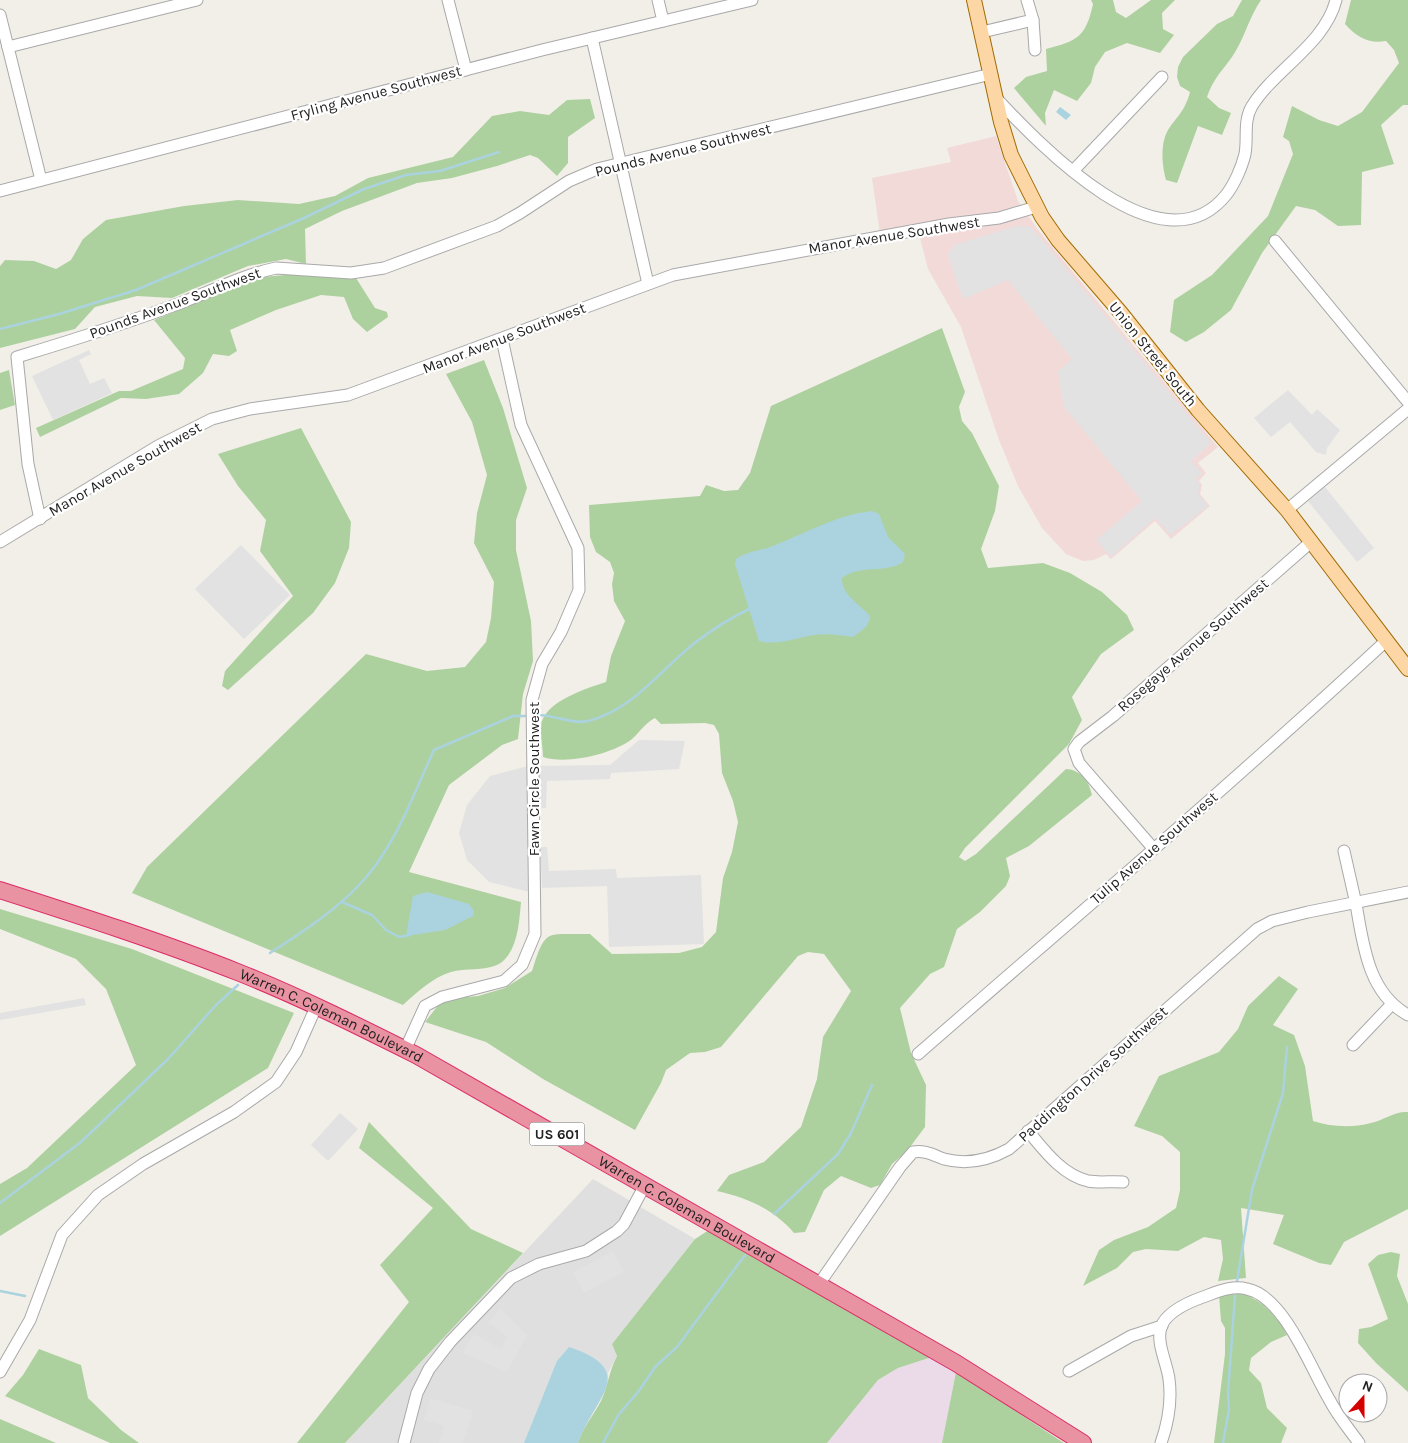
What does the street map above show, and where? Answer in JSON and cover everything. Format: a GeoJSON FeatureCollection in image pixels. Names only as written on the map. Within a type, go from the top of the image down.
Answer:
{"type":"FeatureCollection","features":[{"type":"Feature","properties":{"kind":"highway","name":"Warren C. Coleman Boulevard"},"geometry":{"type":"LineString","coordinates":[[0,890],[150,939],[241,974],[316,1006],[406,1050],[980,1376],[1082,1443]]}},
{"type":"Feature","properties":{"kind":"main road","name":"Union Street South"},"geometry":{"type":"LineString","coordinates":[[974,0],[1011,155],[1036,207],[1058,240],[1122,313],[1198,410],[1287,510],[1408,669]]}},
{"type":"Feature","properties":{"kind":"street"},"geometry":{"type":"LineString","coordinates":[[8,47],[197,0]]}},
{"type":"Feature","properties":{"kind":"street"},"geometry":{"type":"LineString","coordinates":[[448,0],[466,70]]}},
{"type":"Feature","properties":{"kind":"street"},"geometry":{"type":"LineString","coordinates":[[658,0],[663,21]]}},
{"type":"Feature","properties":{"kind":"street","name":"Fryling Avenue Southwest"},"geometry":{"type":"LineString","coordinates":[[0,191],[466,70],[752,0]]}},
{"type":"Feature","properties":{"kind":"street"},"geometry":{"type":"LineString","coordinates":[[1027,0],[1032,20],[1035,50]]}},
{"type":"Feature","properties":{"kind":"street"},"geometry":{"type":"LineString","coordinates":[[996,98],[1073,171],[1110,198],[1154,219],[1178,221],[1210,209],[1231,188],[1242,163],[1247,122],[1252,106],[1318,33],[1330,15],[1336,0]]}},
{"type":"Feature","properties":{"kind":"street"},"geometry":{"type":"LineString","coordinates":[[0,15],[41,180]]}},
{"type":"Feature","properties":{"kind":"street"},"geometry":{"type":"LineString","coordinates":[[982,32],[1032,20]]}},
{"type":"Feature","properties":{"kind":"street"},"geometry":{"type":"LineString","coordinates":[[592,38],[648,284]]}},
{"type":"Feature","properties":{"kind":"street","name":"Pounds Avenue Southwest"},"geometry":{"type":"LineString","coordinates":[[40,518],[26,455],[17,357],[97,333],[184,301],[231,280],[266,270],[276,268],[351,273],[384,268],[497,226],[582,174],[619,163],[991,74]]}},
{"type":"Feature","properties":{"kind":"street"},"geometry":{"type":"LineString","coordinates":[[1073,171],[1162,77]]}},
{"type":"Feature","properties":{"kind":"street","name":"Manor Avenue Southwest"},"geometry":{"type":"LineString","coordinates":[[0,542],[158,446],[212,419],[250,409],[348,396],[648,284],[715,266],[949,224],[998,218],[1036,207]]}},
{"type":"Feature","properties":{"kind":"street"},"geometry":{"type":"LineString","coordinates":[[1275,241],[1408,402]]}},
{"type":"Feature","properties":{"kind":"street","name":"Fawn Circle Southwest"},"geometry":{"type":"LineString","coordinates":[[406,1050],[425,1006],[442,996],[504,981],[522,965],[535,934],[532,700],[542,664],[561,632],[579,590],[578,548],[521,425],[502,339]]}},
{"type":"Feature","properties":{"kind":"street"},"geometry":{"type":"LineString","coordinates":[[1287,510],[1408,409]]}},
{"type":"Feature","properties":{"kind":"street","name":"Rosegaye Avenue Southwest"},"geometry":{"type":"LineString","coordinates":[[1153,848],[1078,763],[1074,749],[1079,742],[1113,716],[1312,542]]}},
{"type":"Feature","properties":{"kind":"street","name":"Tulip Avenue Southwest"},"geometry":{"type":"LineString","coordinates":[[918,1054],[1153,848],[1237,778],[1387,640]]}},
{"type":"Feature","properties":{"kind":"street"},"geometry":{"type":"LineString","coordinates":[[1344,851],[1367,962],[1380,987],[1392,1004],[1408,1015]]}},
{"type":"Feature","properties":{"kind":"street","name":"Paddington Drive Southwest"},"geometry":{"type":"LineString","coordinates":[[819,1284],[900,1167],[913,1152],[927,1152],[945,1159],[971,1162],[999,1155],[1009,1149],[1257,929],[1272,921],[1408,892]]}},
{"type":"Feature","properties":{"kind":"street"},"geometry":{"type":"LineString","coordinates":[[1353,1045],[1392,1004]]}},
{"type":"Feature","properties":{"kind":"street"},"geometry":{"type":"LineString","coordinates":[[0,1372],[30,1320],[62,1235],[98,1195],[143,1164],[234,1112],[276,1082],[296,1052],[316,1006]]}},
{"type":"Feature","properties":{"kind":"street"},"geometry":{"type":"LineString","coordinates":[[1028,1131],[1045,1152],[1075,1177],[1089,1181],[1123,1182]]}},
{"type":"Feature","properties":{"kind":"street"},"geometry":{"type":"LineString","coordinates":[[404,1443],[417,1393],[428,1369],[450,1342],[512,1278],[539,1264],[586,1250],[617,1231],[624,1224],[645,1185]]}},
{"type":"Feature","properties":{"kind":"street"},"geometry":{"type":"LineString","coordinates":[[1161,1443],[1170,1402],[1169,1380],[1160,1335],[1162,1326],[1174,1312],[1208,1295],[1235,1288],[1255,1291],[1281,1314],[1329,1400],[1359,1443]]}},
{"type":"Feature","properties":{"kind":"street"},"geometry":{"type":"LineString","coordinates":[[1069,1371],[1131,1336],[1162,1326]]}},
{"type":"Feature","properties":{"kind":"shaded area"},"geometry":{"type":"Polygon","coordinates":[[[996,136],[1018,201],[1039,231],[1218,447],[1198,463],[1206,473],[1199,481],[1202,485],[1200,494],[1210,506],[1171,539],[1155,521],[1111,559],[1106,554],[1094,560],[1083,561],[1066,554],[1042,528],[1018,486],[999,440],[961,327],[928,269],[920,238],[913,237],[881,241],[872,178],[951,162],[947,148],[996,136]]]}},
{"type":"Feature","properties":{"kind":"shaded area"},"geometry":{"type":"Polygon","coordinates":[[[1017,226],[1031,227],[1211,443],[1191,461],[1202,473],[1196,479],[1200,484],[1198,494],[1208,506],[1171,535],[1155,518],[1111,557],[1096,540],[1142,501],[1064,407],[1058,372],[1072,359],[1008,280],[963,299],[948,255],[954,245],[1017,226]]]}},
{"type":"Feature","properties":{"kind":"shaded area"},"geometry":{"type":"Polygon","coordinates":[[[89,350],[91,354],[79,360],[90,384],[104,378],[112,393],[53,420],[32,376],[89,350]]]}},
{"type":"Feature","properties":{"kind":"shaded area"},"geometry":{"type":"Polygon","coordinates":[[[1288,390],[1312,415],[1317,409],[1340,430],[1327,448],[1326,455],[1316,452],[1290,422],[1271,437],[1254,418],[1288,390]]]}},
{"type":"Feature","properties":{"kind":"shaded area"},"geometry":{"type":"Polygon","coordinates":[[[1325,487],[1374,548],[1357,562],[1308,501],[1325,487]]]}},
{"type":"Feature","properties":{"kind":"shaded area"},"geometry":{"type":"Polygon","coordinates":[[[241,545],[290,595],[244,639],[195,589],[241,545]]]}},
{"type":"Feature","properties":{"kind":"shaded area"},"geometry":{"type":"Polygon","coordinates":[[[639,740],[685,741],[679,769],[611,773],[610,779],[547,781],[546,808],[537,808],[536,766],[610,765],[639,740]]]}},
{"type":"Feature","properties":{"kind":"shaded area"},"geometry":{"type":"Polygon","coordinates":[[[528,766],[530,892],[489,882],[467,860],[459,833],[467,805],[490,776],[528,766]]]}},
{"type":"Feature","properties":{"kind":"shaded area"},"geometry":{"type":"Polygon","coordinates":[[[540,847],[547,847],[549,871],[616,869],[617,878],[701,875],[704,944],[609,947],[607,886],[542,888],[540,847]]]}},
{"type":"Feature","properties":{"kind":"shaded area"},"geometry":{"type":"Polygon","coordinates":[[[84,998],[86,1005],[0,1020],[0,1013],[84,998]]]}},
{"type":"Feature","properties":{"kind":"shaded area"},"geometry":{"type":"Polygon","coordinates":[[[340,1113],[358,1129],[328,1161],[311,1145],[340,1113]]]}},
{"type":"Feature","properties":{"kind":"shaded area"},"geometry":{"type":"Polygon","coordinates":[[[593,1179],[695,1239],[612,1344],[617,1356],[608,1373],[608,1382],[578,1443],[345,1443],[593,1179]]]}},
{"type":"Feature","properties":{"kind":"shaded area"},"geometry":{"type":"Polygon","coordinates":[[[613,1251],[624,1272],[584,1293],[573,1272],[613,1251]]]}},
{"type":"Feature","properties":{"kind":"shaded area"},"geometry":{"type":"Polygon","coordinates":[[[501,1309],[527,1335],[507,1372],[463,1353],[474,1334],[501,1349],[508,1337],[488,1322],[501,1309]]]}},
{"type":"Feature","properties":{"kind":"shaded area"},"geometry":{"type":"Polygon","coordinates":[[[932,1357],[956,1372],[942,1443],[827,1443],[878,1380],[898,1368],[932,1357]]]}},
{"type":"Feature","properties":{"kind":"shaded area"},"geometry":{"type":"Polygon","coordinates":[[[430,1398],[473,1411],[463,1443],[439,1443],[444,1426],[424,1420],[430,1398]]]}},
{"type":"Feature","properties":{"kind":"green space"},"geometry":{"type":"Polygon","coordinates":[[[1091,0],[1113,0],[1116,12],[1126,18],[1151,0],[1175,0],[1162,13],[1163,29],[1174,35],[1160,53],[1127,43],[1105,52],[1095,67],[1091,83],[1077,101],[1054,90],[1045,113],[1046,126],[1014,88],[1026,77],[1047,71],[1046,49],[1073,40],[1083,31],[1093,4],[1091,0]]]}},
{"type":"Feature","properties":{"kind":"green space"},"geometry":{"type":"Polygon","coordinates":[[[1242,0],[1261,0],[1240,43],[1215,80],[1207,97],[1219,108],[1231,113],[1222,135],[1198,126],[1177,183],[1166,180],[1163,161],[1165,136],[1183,108],[1190,92],[1180,86],[1177,77],[1178,67],[1183,57],[1217,24],[1233,16],[1242,0]]]}},
{"type":"Feature","properties":{"kind":"green space"},"geometry":{"type":"Polygon","coordinates":[[[1351,0],[1408,0],[1408,105],[1403,105],[1381,125],[1394,164],[1362,172],[1361,225],[1338,226],[1315,210],[1296,206],[1262,253],[1231,310],[1204,332],[1186,342],[1170,332],[1174,300],[1212,275],[1268,216],[1293,154],[1289,141],[1283,137],[1292,106],[1319,120],[1338,126],[1362,112],[1399,63],[1394,50],[1386,41],[1380,42],[1363,38],[1354,33],[1345,24],[1351,0]]]}},
{"type":"Feature","properties":{"kind":"green space"},"geometry":{"type":"Polygon","coordinates":[[[590,99],[595,118],[568,137],[568,163],[557,176],[538,158],[530,155],[452,178],[417,183],[342,211],[305,229],[306,264],[286,259],[248,266],[172,298],[137,296],[95,307],[75,329],[0,348],[0,266],[5,260],[34,261],[56,269],[71,260],[83,239],[106,220],[184,206],[238,200],[299,204],[335,196],[368,178],[453,157],[492,116],[520,111],[549,115],[567,100],[590,99]]]}},
{"type":"Feature","properties":{"kind":"green space"},"geometry":{"type":"Polygon","coordinates":[[[297,274],[356,278],[375,308],[387,312],[388,317],[367,332],[353,319],[344,297],[321,295],[276,310],[230,330],[237,351],[229,356],[213,354],[203,373],[179,394],[146,399],[121,398],[40,437],[36,428],[119,391],[131,391],[183,369],[185,358],[154,320],[262,277],[297,274]]]}},
{"type":"Feature","properties":{"kind":"green space"},"geometry":{"type":"Polygon","coordinates":[[[942,328],[965,392],[959,407],[962,421],[972,433],[999,486],[995,511],[981,549],[988,568],[1043,563],[1070,573],[1102,592],[1127,615],[1134,630],[1101,654],[1072,697],[1082,720],[1069,744],[965,848],[959,857],[965,861],[976,854],[1066,769],[1080,774],[1089,785],[1092,795],[1029,846],[1006,858],[1010,876],[1006,886],[980,912],[957,929],[944,967],[930,974],[900,1008],[911,1053],[926,1085],[925,1127],[907,1151],[892,1164],[880,1185],[871,1188],[841,1176],[824,1190],[805,1232],[794,1233],[769,1211],[739,1197],[717,1191],[729,1175],[764,1162],[801,1127],[817,1079],[823,1037],[851,991],[824,954],[808,952],[798,956],[721,1047],[705,1052],[690,1053],[666,1070],[661,1083],[635,1130],[543,1079],[486,1042],[425,1022],[440,1003],[456,998],[478,996],[505,988],[532,971],[541,946],[550,936],[556,934],[590,934],[612,954],[679,953],[702,947],[716,932],[723,878],[732,852],[738,822],[733,801],[722,773],[719,734],[714,725],[705,723],[661,724],[655,718],[645,725],[632,739],[602,753],[589,757],[564,760],[543,757],[541,726],[544,717],[557,703],[567,697],[606,682],[611,656],[625,621],[614,601],[612,584],[614,573],[610,562],[596,552],[590,537],[589,505],[700,496],[706,485],[724,491],[738,490],[750,473],[771,406],[942,328]]]}},
{"type":"Feature","properties":{"kind":"green space"},"geometry":{"type":"Polygon","coordinates":[[[484,360],[503,408],[527,488],[516,520],[516,550],[531,621],[533,661],[523,694],[518,739],[502,745],[449,785],[409,872],[521,902],[519,919],[513,946],[504,960],[492,967],[451,972],[437,978],[403,1005],[132,893],[147,867],[366,654],[427,671],[465,667],[486,642],[491,618],[494,582],[474,543],[477,513],[487,475],[472,422],[446,374],[484,360]]]}},
{"type":"Feature","properties":{"kind":"green space"},"geometry":{"type":"Polygon","coordinates":[[[9,370],[15,405],[0,410],[0,373],[9,370]]]}},
{"type":"Feature","properties":{"kind":"green space"},"geometry":{"type":"Polygon","coordinates":[[[301,428],[351,522],[349,548],[335,583],[313,613],[228,690],[222,686],[225,671],[293,596],[260,551],[266,520],[238,486],[218,454],[301,428]]]}},
{"type":"Feature","properties":{"kind":"green space"},"geometry":{"type":"Polygon","coordinates":[[[0,909],[132,949],[294,1013],[268,1068],[0,1236],[0,1184],[27,1168],[136,1065],[106,989],[76,959],[0,929],[0,909]]]}},
{"type":"Feature","properties":{"kind":"green space"},"geometry":{"type":"Polygon","coordinates":[[[1279,976],[1298,989],[1273,1025],[1294,1035],[1305,1066],[1313,1121],[1334,1126],[1356,1126],[1408,1112],[1408,1209],[1344,1242],[1331,1265],[1319,1263],[1273,1244],[1284,1215],[1241,1208],[1246,1278],[1218,1281],[1223,1259],[1221,1240],[1204,1237],[1178,1251],[1146,1249],[1133,1252],[1117,1268],[1083,1286],[1099,1250],[1114,1240],[1148,1227],[1176,1208],[1180,1190],[1180,1152],[1162,1136],[1134,1126],[1159,1076],[1219,1052],[1238,1029],[1248,1006],[1279,976]]]}},
{"type":"Feature","properties":{"kind":"green space"},"geometry":{"type":"Polygon","coordinates":[[[369,1122],[471,1229],[523,1253],[345,1443],[297,1443],[409,1302],[380,1265],[433,1208],[359,1148],[369,1122]]]}},
{"type":"Feature","properties":{"kind":"green space"},"geometry":{"type":"Polygon","coordinates":[[[709,1230],[932,1357],[898,1368],[878,1380],[827,1443],[578,1443],[585,1427],[601,1401],[617,1356],[612,1344],[695,1239],[709,1230]]]}},
{"type":"Feature","properties":{"kind":"green space"},"geometry":{"type":"Polygon","coordinates":[[[1391,1252],[1400,1254],[1397,1276],[1408,1304],[1408,1392],[1376,1363],[1358,1343],[1359,1329],[1371,1327],[1388,1319],[1368,1264],[1378,1255],[1391,1252]]]}},
{"type":"Feature","properties":{"kind":"green space"},"geometry":{"type":"Polygon","coordinates":[[[1240,1293],[1256,1300],[1268,1309],[1287,1335],[1271,1342],[1251,1358],[1249,1370],[1261,1383],[1267,1408],[1287,1428],[1281,1443],[1214,1443],[1225,1354],[1225,1328],[1221,1321],[1219,1295],[1240,1293]]]}},
{"type":"Feature","properties":{"kind":"green space"},"geometry":{"type":"Polygon","coordinates":[[[39,1349],[81,1365],[88,1398],[121,1430],[139,1443],[110,1443],[5,1396],[23,1375],[39,1349]]]}},
{"type":"Feature","properties":{"kind":"green space"},"geometry":{"type":"Polygon","coordinates":[[[956,1372],[1064,1443],[942,1443],[956,1372]]]}},
{"type":"Feature","properties":{"kind":"green space"},"geometry":{"type":"Polygon","coordinates":[[[0,1419],[56,1443],[0,1443],[0,1419]]]}},
{"type":"Feature","properties":{"kind":"water"},"geometry":{"type":"Polygon","coordinates":[[[1060,107],[1071,115],[1066,120],[1056,112],[1060,107]]]}},
{"type":"Feature","properties":{"kind":"water"},"geometry":{"type":"Polygon","coordinates":[[[872,511],[879,514],[888,537],[905,554],[903,562],[896,566],[857,571],[842,578],[842,584],[847,594],[869,615],[870,619],[866,627],[853,637],[824,634],[773,643],[759,641],[735,564],[736,559],[773,546],[834,520],[872,511]]]}},
{"type":"Feature","properties":{"kind":"water"},"geometry":{"type":"Polygon","coordinates":[[[427,892],[469,904],[474,911],[473,916],[445,930],[406,936],[413,896],[427,892]]]}},
{"type":"Feature","properties":{"kind":"water"},"geometry":{"type":"Polygon","coordinates":[[[569,1347],[591,1356],[603,1366],[607,1376],[606,1388],[601,1400],[578,1443],[524,1443],[557,1361],[569,1347]]]}},
{"type":"Feature","properties":{"kind":"waterway"},"geometry":{"type":"LineString","coordinates":[[0,329],[59,314],[136,290],[304,218],[364,189],[406,175],[440,171],[499,152]]}},
{"type":"Feature","properties":{"kind":"waterway"},"geometry":{"type":"LineString","coordinates":[[539,715],[583,722],[604,716],[618,709],[644,689],[699,640],[728,620],[751,608]]}},
{"type":"Feature","properties":{"kind":"waterway"},"geometry":{"type":"LineString","coordinates":[[270,953],[329,912],[351,893],[373,869],[394,837],[434,750],[513,716],[525,716]]}},
{"type":"Feature","properties":{"kind":"waterway"},"geometry":{"type":"LineString","coordinates":[[342,902],[372,915],[386,930],[399,937],[410,935]]}},
{"type":"Feature","properties":{"kind":"waterway"},"geometry":{"type":"LineString","coordinates":[[0,1203],[81,1142],[168,1059],[216,1005],[238,985]]}},
{"type":"Feature","properties":{"kind":"waterway"},"geometry":{"type":"LineString","coordinates":[[1237,1281],[1252,1190],[1283,1093],[1287,1047]]}},
{"type":"Feature","properties":{"kind":"waterway"},"geometry":{"type":"LineString","coordinates":[[774,1214],[838,1154],[851,1133],[872,1085]]}},
{"type":"Feature","properties":{"kind":"waterway"},"geometry":{"type":"LineString","coordinates":[[603,1443],[619,1414],[638,1392],[656,1366],[677,1347],[745,1255]]}},
{"type":"Feature","properties":{"kind":"waterway"},"geometry":{"type":"LineString","coordinates":[[0,1291],[25,1296]]}},
{"type":"Feature","properties":{"kind":"waterway"},"geometry":{"type":"LineString","coordinates":[[1223,1443],[1229,1409],[1228,1393],[1235,1295]]}}]}
